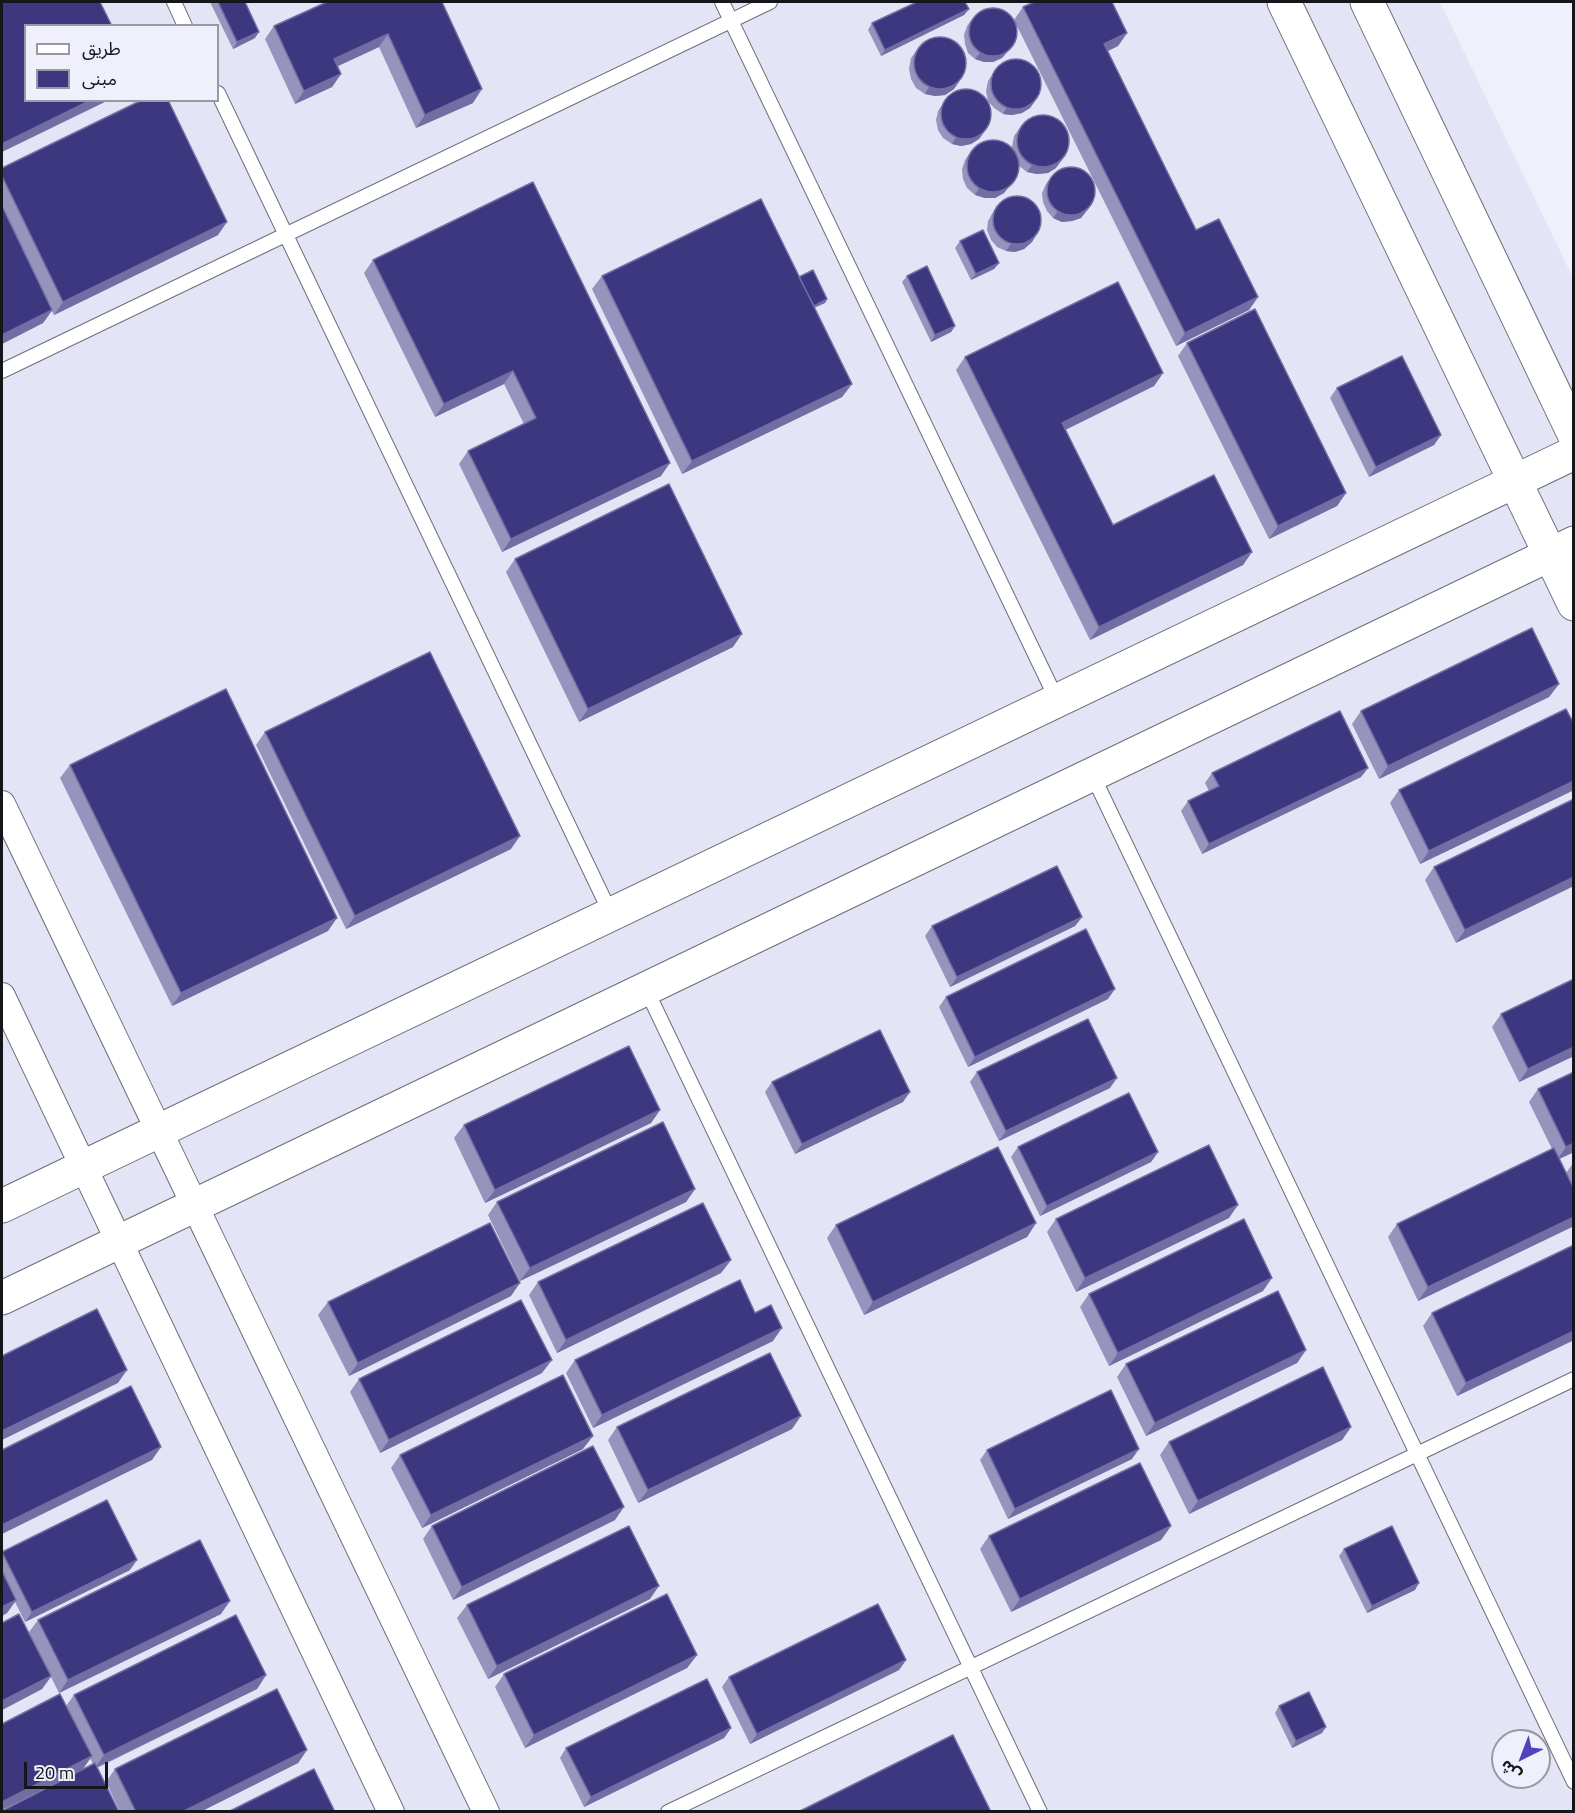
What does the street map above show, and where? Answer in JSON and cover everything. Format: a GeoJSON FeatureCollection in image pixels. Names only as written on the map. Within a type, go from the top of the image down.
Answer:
{"type":"FeatureCollection","features":[{"type":"Feature","properties":{"kind":"street"},"geometry":{"type":"LineString","coordinates":[[1284,2],[1514,481],[1562,549],[1574,604]]}},
{"type":"Feature","properties":{"kind":"street"},"geometry":{"type":"LineString","coordinates":[[1367,2],[1574,434]]}},
{"type":"Feature","properties":{"kind":"street"},"geometry":{"type":"LineString","coordinates":[[2,1206],[1574,453]]}},
{"type":"Feature","properties":{"kind":"street"},"geometry":{"type":"LineString","coordinates":[[2,1298],[1562,549]]}},
{"type":"Feature","properties":{"kind":"street"},"geometry":{"type":"LineString","coordinates":[[2,804],[486,1812]]}},
{"type":"Feature","properties":{"kind":"street"},"geometry":{"type":"LineString","coordinates":[[2,996],[391,1812]]}},
{"type":"Feature","properties":{"kind":"lane"},"geometry":{"type":"LineString","coordinates":[[174,2],[184,24]]}},
{"type":"Feature","properties":{"kind":"lane"},"geometry":{"type":"LineString","coordinates":[[723,2],[1057,700]]}},
{"type":"Feature","properties":{"kind":"lane"},"geometry":{"type":"LineString","coordinates":[[2,371],[770,2]]}},
{"type":"Feature","properties":{"kind":"lane"},"geometry":{"type":"LineString","coordinates":[[219,95],[610,914]]}},
{"type":"Feature","properties":{"kind":"lane"},"geometry":{"type":"LineString","coordinates":[[1092,774],[1574,1782]]}},
{"type":"Feature","properties":{"kind":"lane"},"geometry":{"type":"LineString","coordinates":[[646,988],[1040,1812]]}},
{"type":"Feature","properties":{"kind":"lane"},"geometry":{"type":"LineString","coordinates":[[668,1812],[1574,1379]]}},
{"type":"Feature","properties":{"kind":"shaded area"},"geometry":{"type":"Polygon","coordinates":[[[2,2],[1440,2],[1573,278],[1573,1811],[2,1812],[2,2]]]}},
{"type":"Feature","properties":{"kind":"building"},"geometry":{"type":"Polygon","coordinates":[[[2,2],[100,2],[111,24],[24,24],[24,102],[87,102],[2,144],[2,2]]]}},
{"type":"Feature","properties":{"kind":"building"},"geometry":{"type":"Polygon","coordinates":[[[218,2],[245,2],[259,32],[237,42],[218,2]]]}},
{"type":"Feature","properties":{"kind":"building"},"geometry":{"type":"Polygon","coordinates":[[[327,2],[442,2],[482,89],[425,115],[388,34],[334,59],[341,74],[304,91],[274,26],[327,2]]]}},
{"type":"Feature","properties":{"kind":"building"},"geometry":{"type":"Polygon","coordinates":[[[917,2],[965,2],[969,9],[885,50],[872,23],[917,2]]]}},
{"type":"Feature","properties":{"kind":"building"},"geometry":{"type":"Polygon","coordinates":[[[1034,2],[1112,2],[1127,33],[1104,44],[1196,230],[1219,219],[1258,297],[1185,333],[1023,7],[1034,2]]]}},
{"type":"Feature","properties":{"kind":"building"},"geometry":{"type":"Polygon","coordinates":[[[993,8],[1010,15],[1017,32],[1010,49],[993,56],[976,49],[969,32],[976,15],[993,8]]]}},
{"type":"Feature","properties":{"kind":"building"},"geometry":{"type":"Polygon","coordinates":[[[935,37],[945,37],[959,44],[966,63],[959,82],[945,89],[935,89],[925,85],[918,78],[914,68],[914,58],[918,48],[925,41],[935,37]]]}},
{"type":"Feature","properties":{"kind":"building"},"geometry":{"type":"Polygon","coordinates":[[[1016,59],[1034,66],[1041,84],[1034,102],[1016,109],[998,102],[991,84],[998,66],[1016,59]]]}},
{"type":"Feature","properties":{"kind":"building"},"geometry":{"type":"Polygon","coordinates":[[[966,89],[984,96],[991,114],[984,132],[966,139],[948,132],[941,114],[948,96],[966,89]]]}},
{"type":"Feature","properties":{"kind":"building"},"geometry":{"type":"Polygon","coordinates":[[[138,102],[169,102],[227,222],[63,302],[2,176],[2,168],[138,102]]]}},
{"type":"Feature","properties":{"kind":"building"},"geometry":{"type":"Polygon","coordinates":[[[1038,115],[1048,115],[1062,122],[1069,141],[1062,160],[1048,167],[1038,167],[1028,163],[1021,156],[1017,146],[1017,136],[1021,126],[1028,119],[1038,115]]]}},
{"type":"Feature","properties":{"kind":"building"},"geometry":{"type":"Polygon","coordinates":[[[993,140],[1003,142],[1011,148],[1017,156],[1019,166],[1017,176],[1011,184],[1003,190],[993,192],[983,190],[975,184],[969,176],[967,166],[969,156],[975,148],[983,142],[993,140]]]}},
{"type":"Feature","properties":{"kind":"building"},"geometry":{"type":"Polygon","coordinates":[[[1066,167],[1076,167],[1088,174],[1095,186],[1095,196],[1088,208],[1076,215],[1066,215],[1051,204],[1047,196],[1047,186],[1058,171],[1066,167]]]}},
{"type":"Feature","properties":{"kind":"building"},"geometry":{"type":"Polygon","coordinates":[[[533,182],[670,463],[511,539],[468,451],[536,418],[513,371],[444,404],[373,260],[533,182]]]}},
{"type":"Feature","properties":{"kind":"building"},"geometry":{"type":"Polygon","coordinates":[[[1012,196],[1022,196],[1037,206],[1041,220],[1040,229],[1031,240],[1022,244],[1012,244],[997,234],[993,225],[993,215],[1003,200],[1012,196]]]}},
{"type":"Feature","properties":{"kind":"building"},"geometry":{"type":"Polygon","coordinates":[[[761,199],[852,384],[692,461],[602,276],[761,199]]]}},
{"type":"Feature","properties":{"kind":"building"},"geometry":{"type":"Polygon","coordinates":[[[2,206],[52,310],[2,335],[2,206]]]}},
{"type":"Feature","properties":{"kind":"building"},"geometry":{"type":"Polygon","coordinates":[[[983,230],[999,263],[976,274],[960,241],[983,230]]]}},
{"type":"Feature","properties":{"kind":"building"},"geometry":{"type":"Polygon","coordinates":[[[927,266],[955,326],[935,335],[907,276],[927,266]]]}},
{"type":"Feature","properties":{"kind":"building"},"geometry":{"type":"Polygon","coordinates":[[[813,270],[827,299],[814,306],[799,277],[813,270]]]}},
{"type":"Feature","properties":{"kind":"building"},"geometry":{"type":"Polygon","coordinates":[[[1118,282],[1163,373],[1062,423],[1113,525],[1214,475],[1252,552],[1099,627],[965,357],[1118,282]]]}},
{"type":"Feature","properties":{"kind":"building"},"geometry":{"type":"Polygon","coordinates":[[[1255,309],[1346,493],[1278,526],[1187,343],[1255,309]]]}},
{"type":"Feature","properties":{"kind":"building"},"geometry":{"type":"Polygon","coordinates":[[[1402,356],[1441,435],[1376,467],[1337,388],[1402,356]]]}},
{"type":"Feature","properties":{"kind":"building"},"geometry":{"type":"Polygon","coordinates":[[[669,484],[742,634],[588,709],[515,559],[669,484]]]}},
{"type":"Feature","properties":{"kind":"building"},"geometry":{"type":"Polygon","coordinates":[[[1532,628],[1559,684],[1388,766],[1361,711],[1532,628]]]}},
{"type":"Feature","properties":{"kind":"building"},"geometry":{"type":"Polygon","coordinates":[[[430,652],[520,836],[355,916],[265,732],[430,652]]]}},
{"type":"Feature","properties":{"kind":"building"},"geometry":{"type":"Polygon","coordinates":[[[226,689],[337,918],[181,993],[70,765],[226,689]]]}},
{"type":"Feature","properties":{"kind":"building"},"geometry":{"type":"Polygon","coordinates":[[[1566,709],[1574,724],[1574,781],[1429,851],[1399,790],[1566,709]]]}},
{"type":"Feature","properties":{"kind":"building"},"geometry":{"type":"Polygon","coordinates":[[[1340,711],[1368,768],[1209,844],[1188,801],[1219,786],[1212,773],[1340,711]]]}},
{"type":"Feature","properties":{"kind":"building"},"geometry":{"type":"Polygon","coordinates":[[[1574,799],[1574,877],[1465,930],[1434,867],[1574,799]]]}},
{"type":"Feature","properties":{"kind":"building"},"geometry":{"type":"Polygon","coordinates":[[[1057,866],[1082,917],[957,977],[932,926],[1057,866]]]}},
{"type":"Feature","properties":{"kind":"building"},"geometry":{"type":"Polygon","coordinates":[[[1086,929],[1115,989],[975,1057],[946,997],[1086,929]]]}},
{"type":"Feature","properties":{"kind":"building"},"geometry":{"type":"Polygon","coordinates":[[[1574,979],[1574,1047],[1528,1069],[1501,1014],[1574,979]]]}},
{"type":"Feature","properties":{"kind":"building"},"geometry":{"type":"Polygon","coordinates":[[[1088,1019],[1117,1078],[1006,1131],[977,1072],[1088,1019]]]}},
{"type":"Feature","properties":{"kind":"building"},"geometry":{"type":"Polygon","coordinates":[[[880,1030],[910,1092],[802,1144],[772,1082],[880,1030]]]}},
{"type":"Feature","properties":{"kind":"building"},"geometry":{"type":"Polygon","coordinates":[[[629,1046],[660,1110],[495,1190],[464,1125],[629,1046]]]}},
{"type":"Feature","properties":{"kind":"building"},"geometry":{"type":"Polygon","coordinates":[[[1574,1072],[1574,1143],[1566,1147],[1538,1089],[1574,1072]]]}},
{"type":"Feature","properties":{"kind":"building"},"geometry":{"type":"Polygon","coordinates":[[[1129,1093],[1158,1152],[1047,1206],[1018,1147],[1129,1093]]]}},
{"type":"Feature","properties":{"kind":"building"},"geometry":{"type":"Polygon","coordinates":[[[663,1122],[695,1189],[530,1268],[497,1202],[663,1122]]]}},
{"type":"Feature","properties":{"kind":"building"},"geometry":{"type":"Polygon","coordinates":[[[1209,1145],[1238,1205],[1085,1278],[1056,1219],[1209,1145]]]}},
{"type":"Feature","properties":{"kind":"building"},"geometry":{"type":"Polygon","coordinates":[[[998,1147],[1036,1223],[873,1302],[836,1225],[998,1147]]]}},
{"type":"Feature","properties":{"kind":"building"},"geometry":{"type":"Polygon","coordinates":[[[1554,1148],[1574,1189],[1574,1217],[1428,1287],[1397,1224],[1554,1148]]]}},
{"type":"Feature","properties":{"kind":"building"},"geometry":{"type":"Polygon","coordinates":[[[703,1203],[731,1260],[566,1340],[538,1282],[703,1203]]]}},
{"type":"Feature","properties":{"kind":"building"},"geometry":{"type":"Polygon","coordinates":[[[1244,1219],[1272,1278],[1118,1353],[1089,1294],[1244,1219]]]}},
{"type":"Feature","properties":{"kind":"building"},"geometry":{"type":"Polygon","coordinates":[[[490,1223],[520,1283],[358,1363],[328,1302],[490,1223]]]}},
{"type":"Feature","properties":{"kind":"building"},"geometry":{"type":"Polygon","coordinates":[[[1574,1245],[1574,1331],[1466,1383],[1432,1313],[1574,1245]]]}},
{"type":"Feature","properties":{"kind":"building"},"geometry":{"type":"Polygon","coordinates":[[[740,1280],[755,1313],[771,1305],[782,1328],[602,1415],[575,1360],[740,1280]]]}},
{"type":"Feature","properties":{"kind":"building"},"geometry":{"type":"Polygon","coordinates":[[[1278,1291],[1306,1350],[1155,1423],[1126,1364],[1278,1291]]]}},
{"type":"Feature","properties":{"kind":"building"},"geometry":{"type":"Polygon","coordinates":[[[521,1300],[552,1360],[389,1440],[359,1379],[521,1300]]]}},
{"type":"Feature","properties":{"kind":"building"},"geometry":{"type":"Polygon","coordinates":[[[97,1309],[127,1370],[2,1431],[2,1356],[97,1309]]]}},
{"type":"Feature","properties":{"kind":"building"},"geometry":{"type":"Polygon","coordinates":[[[770,1353],[801,1416],[648,1490],[617,1427],[770,1353]]]}},
{"type":"Feature","properties":{"kind":"building"},"geometry":{"type":"Polygon","coordinates":[[[1323,1367],[1351,1427],[1198,1501],[1169,1442],[1323,1367]]]}},
{"type":"Feature","properties":{"kind":"building"},"geometry":{"type":"Polygon","coordinates":[[[563,1375],[593,1436],[431,1515],[400,1455],[563,1375]]]}},
{"type":"Feature","properties":{"kind":"building"},"geometry":{"type":"Polygon","coordinates":[[[131,1386],[161,1447],[2,1525],[2,1450],[131,1386]]]}},
{"type":"Feature","properties":{"kind":"building"},"geometry":{"type":"Polygon","coordinates":[[[1111,1390],[1139,1449],[1015,1509],[987,1450],[1111,1390]]]}},
{"type":"Feature","properties":{"kind":"building"},"geometry":{"type":"Polygon","coordinates":[[[593,1446],[624,1507],[462,1587],[432,1526],[593,1446]]]}},
{"type":"Feature","properties":{"kind":"building"},"geometry":{"type":"Polygon","coordinates":[[[1140,1463],[1171,1526],[1020,1599],[989,1536],[1140,1463]]]}},
{"type":"Feature","properties":{"kind":"building"},"geometry":{"type":"Polygon","coordinates":[[[107,1500],[137,1560],[32,1612],[2,1552],[107,1500]]]}},
{"type":"Feature","properties":{"kind":"building"},"geometry":{"type":"Polygon","coordinates":[[[629,1526],[659,1586],[497,1666],[467,1605],[629,1526]]]}},
{"type":"Feature","properties":{"kind":"building"},"geometry":{"type":"Polygon","coordinates":[[[1392,1526],[1419,1583],[1372,1606],[1344,1549],[1392,1526]]]}},
{"type":"Feature","properties":{"kind":"building"},"geometry":{"type":"Polygon","coordinates":[[[200,1540],[230,1601],[68,1680],[38,1620],[200,1540]]]}},
{"type":"Feature","properties":{"kind":"building"},"geometry":{"type":"Polygon","coordinates":[[[2,1571],[16,1600],[2,1607],[2,1571]]]}},
{"type":"Feature","properties":{"kind":"building"},"geometry":{"type":"Polygon","coordinates":[[[667,1594],[697,1655],[534,1735],[504,1674],[667,1594]]]}},
{"type":"Feature","properties":{"kind":"building"},"geometry":{"type":"Polygon","coordinates":[[[878,1604],[906,1660],[757,1734],[729,1677],[878,1604]]]}},
{"type":"Feature","properties":{"kind":"building"},"geometry":{"type":"Polygon","coordinates":[[[19,1614],[51,1676],[2,1701],[2,1623],[19,1614]]]}},
{"type":"Feature","properties":{"kind":"building"},"geometry":{"type":"Polygon","coordinates":[[[236,1615],[266,1675],[104,1755],[74,1695],[236,1615]]]}},
{"type":"Feature","properties":{"kind":"building"},"geometry":{"type":"Polygon","coordinates":[[[707,1679],[731,1728],[591,1797],[566,1748],[707,1679]]]}},
{"type":"Feature","properties":{"kind":"building"},"geometry":{"type":"Polygon","coordinates":[[[277,1689],[307,1750],[182,1812],[136,1812],[115,1769],[277,1689]]]}},
{"type":"Feature","properties":{"kind":"building"},"geometry":{"type":"Polygon","coordinates":[[[1309,1692],[1326,1727],[1296,1741],[1279,1706],[1309,1692]]]}},
{"type":"Feature","properties":{"kind":"building"},"geometry":{"type":"Polygon","coordinates":[[[60,1694],[92,1756],[2,1802],[2,1724],[60,1694]]]}},
{"type":"Feature","properties":{"kind":"building"},"geometry":{"type":"Polygon","coordinates":[[[953,1735],[991,1812],[798,1812],[953,1735]]]}},
{"type":"Feature","properties":{"kind":"building"},"geometry":{"type":"Polygon","coordinates":[[[95,1763],[119,1812],[2,1812],[2,1811],[95,1763]]]}},
{"type":"Feature","properties":{"kind":"building"},"geometry":{"type":"Polygon","coordinates":[[[314,1769],[335,1812],[228,1812],[314,1769]]]}}]}
